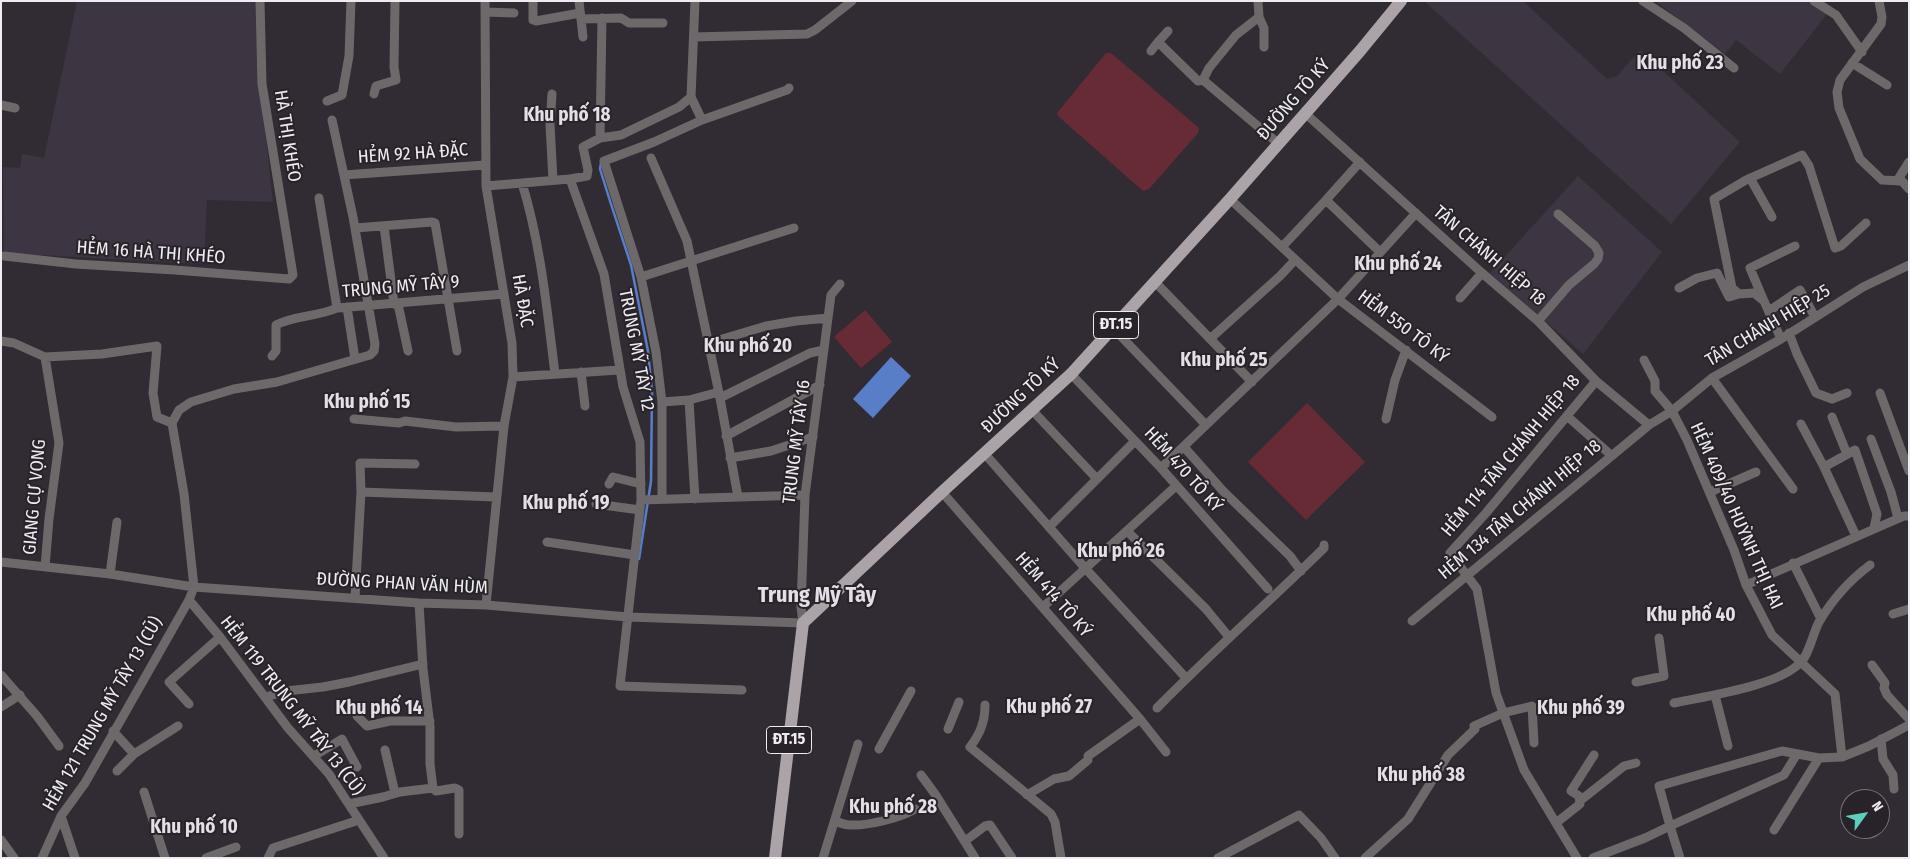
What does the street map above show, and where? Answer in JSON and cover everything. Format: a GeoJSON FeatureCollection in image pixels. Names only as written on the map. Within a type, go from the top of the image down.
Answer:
{"type":"FeatureCollection","features":[{"type":"Feature","properties":{"kind":"main road","name":"ĐƯỜNG TÔ KÝ"},"geometry":{"type":"LineString","coordinates":[[803,623],[1071,374],[1306,114],[1401,1]]}},
{"type":"Feature","properties":{"kind":"main road","name":"ĐT.15"},"geometry":{"type":"LineString","coordinates":[[775,858],[803,623]]}},
{"type":"Feature","properties":{"kind":"street","name":"HÀ THỊ KHÉO"},"geometry":{"type":"LineString","coordinates":[[260,1],[262,84],[293,275]]}},
{"type":"Feature","properties":{"kind":"street"},"geometry":{"type":"LineString","coordinates":[[327,101],[342,95],[345,85],[346,66],[349,56],[351,1]]}},
{"type":"Feature","properties":{"kind":"street"},"geometry":{"type":"LineString","coordinates":[[374,94],[376,86],[396,80],[394,67],[395,1]]}},
{"type":"Feature","properties":{"kind":"street","name":"HÀ ĐẶC"},"geometry":{"type":"LineString","coordinates":[[485,1],[486,186],[512,342],[513,377],[504,426],[486,605]]}},
{"type":"Feature","properties":{"kind":"street"},"geometry":{"type":"LineString","coordinates":[[533,1],[532,16],[533,20],[536,21],[581,16],[622,18],[629,23],[663,23]]}},
{"type":"Feature","properties":{"kind":"street"},"geometry":{"type":"LineString","coordinates":[[579,1],[583,37]]}},
{"type":"Feature","properties":{"kind":"street"},"geometry":{"type":"LineString","coordinates":[[695,1],[691,97],[702,120]]}},
{"type":"Feature","properties":{"kind":"street"},"geometry":{"type":"LineString","coordinates":[[694,37],[807,34],[815,30],[852,1]]}},
{"type":"Feature","properties":{"kind":"street"},"geometry":{"type":"LineString","coordinates":[[1258,1],[1258,17],[1264,28],[1264,47]]}},
{"type":"Feature","properties":{"kind":"street"},"geometry":{"type":"LineString","coordinates":[[1642,1],[1684,28],[1734,68]]}},
{"type":"Feature","properties":{"kind":"street"},"geometry":{"type":"LineString","coordinates":[[1814,1],[1836,15],[1862,52]]}},
{"type":"Feature","properties":{"kind":"street"},"geometry":{"type":"LineString","coordinates":[[1879,1],[1882,17],[1881,24],[1838,85],[1839,108],[1860,159],[1882,180],[1902,181],[1909,189]]}},
{"type":"Feature","properties":{"kind":"street"},"geometry":{"type":"LineString","coordinates":[[485,12],[514,13]]}},
{"type":"Feature","properties":{"kind":"street"},"geometry":{"type":"LineString","coordinates":[[1203,80],[1209,68],[1236,35],[1258,17]]}},
{"type":"Feature","properties":{"kind":"street"},"geometry":{"type":"LineString","coordinates":[[600,138],[602,18]]}},
{"type":"Feature","properties":{"kind":"street"},"geometry":{"type":"LineString","coordinates":[[1150,51],[1168,30]]}},
{"type":"Feature","properties":{"kind":"street"},"geometry":{"type":"LineString","coordinates":[[1158,42],[1198,81],[1203,80],[1279,144]]}},
{"type":"Feature","properties":{"kind":"street"},"geometry":{"type":"LineString","coordinates":[[1852,63],[1887,85]]}},
{"type":"Feature","properties":{"kind":"street"},"geometry":{"type":"LineString","coordinates":[[662,500],[662,402],[656,352],[641,277],[604,160],[654,142],[702,120],[789,88]]}},
{"type":"Feature","properties":{"kind":"street"},"geometry":{"type":"LineString","coordinates":[[552,94],[550,125],[553,180]]}},
{"type":"Feature","properties":{"kind":"street"},"geometry":{"type":"LineString","coordinates":[[486,186],[587,176],[588,170],[583,147],[600,138],[621,135],[679,107],[691,97]]}},
{"type":"Feature","properties":{"kind":"street"},"geometry":{"type":"LineString","coordinates":[[1,105],[15,108]]}},
{"type":"Feature","properties":{"kind":"street","name":"TÂN CHÁNH HIỆP 18"},"geometry":{"type":"LineString","coordinates":[[1306,114],[1538,321],[1596,381],[1649,424]]}},
{"type":"Feature","properties":{"kind":"street"},"geometry":{"type":"LineString","coordinates":[[194,587],[184,494],[172,423],[179,410],[191,402],[234,389],[277,382],[370,355],[374,350],[375,344],[355,228],[332,120]]}},
{"type":"Feature","properties":{"kind":"street"},"geometry":{"type":"LineString","coordinates":[[1739,294],[1732,288],[1714,199],[1750,178],[1802,155],[1809,166],[1835,248],[1841,246],[1866,223]]}},
{"type":"Feature","properties":{"kind":"street"},"geometry":{"type":"LineString","coordinates":[[651,158],[687,241],[709,344],[738,498]]}},
{"type":"Feature","properties":{"kind":"street"},"geometry":{"type":"LineString","coordinates":[[1282,247],[1360,162]]}},
{"type":"Feature","properties":{"kind":"street"},"geometry":{"type":"LineString","coordinates":[[1897,181],[1909,162]]}},
{"type":"Feature","properties":{"kind":"street","name":"HẺM 92 HÀ ĐẶC"},"geometry":{"type":"LineString","coordinates":[[344,175],[485,165]]}},
{"type":"Feature","properties":{"kind":"street"},"geometry":{"type":"LineString","coordinates":[[1750,178],[1772,217]]}},
{"type":"Feature","properties":{"kind":"street","name":"TRUNG MỸ TÂY 12"},"geometry":{"type":"LineString","coordinates":[[570,179],[604,274],[619,370],[640,442],[641,484],[644,503],[635,555],[620,686],[742,690]]}},
{"type":"Feature","properties":{"kind":"street"},"geometry":{"type":"LineString","coordinates":[[522,183],[530,210],[544,280],[555,374]]}},
{"type":"Feature","properties":{"kind":"street"},"geometry":{"type":"LineString","coordinates":[[319,198],[337,308]]}},
{"type":"Feature","properties":{"kind":"street","name":"HẺM 550 TÔ KÝ"},"geometry":{"type":"LineString","coordinates":[[1230,199],[1338,299],[1492,417]]}},
{"type":"Feature","properties":{"kind":"street"},"geometry":{"type":"LineString","coordinates":[[1326,200],[1380,252]]}},
{"type":"Feature","properties":{"kind":"street"},"geometry":{"type":"LineString","coordinates":[[1161,468],[1338,299],[1416,213]]}},
{"type":"Feature","properties":{"kind":"street"},"geometry":{"type":"LineString","coordinates":[[1538,321],[1569,285],[1598,259],[1595,246],[1558,214]]}},
{"type":"Feature","properties":{"kind":"street"},"geometry":{"type":"LineString","coordinates":[[355,228],[432,222],[435,224],[457,351]]}},
{"type":"Feature","properties":{"kind":"street"},"geometry":{"type":"LineString","coordinates":[[384,226],[396,304],[408,351]]}},
{"type":"Feature","properties":{"kind":"street"},"geometry":{"type":"LineString","coordinates":[[641,277],[794,228]]}},
{"type":"Feature","properties":{"kind":"street"},"geometry":{"type":"LineString","coordinates":[[1781,339],[1750,268],[1795,246]]}},
{"type":"Feature","properties":{"kind":"street","name":"HẺM 16 HÀ THỊ KHÉO"},"geometry":{"type":"LineString","coordinates":[[4,256],[76,264],[175,270],[282,280],[289,279],[293,275]]}},
{"type":"Feature","properties":{"kind":"street"},"geometry":{"type":"LineString","coordinates":[[1211,338],[1296,260]]}},
{"type":"Feature","properties":{"kind":"street","name":"TÂN CHÁNH HIỆP 25"},"geometry":{"type":"LineString","coordinates":[[1649,424],[1672,411],[1712,378],[1781,339],[1863,287],[1909,265]]}},
{"type":"Feature","properties":{"kind":"street"},"geometry":{"type":"LineString","coordinates":[[1460,298],[1482,273]]}},
{"type":"Feature","properties":{"kind":"street"},"geometry":{"type":"LineString","coordinates":[[1679,288],[1698,278],[1716,273],[1728,297],[1754,293],[1764,301]]}},
{"type":"Feature","properties":{"kind":"street"},"geometry":{"type":"LineString","coordinates":[[1155,282],[1252,382]]}},
{"type":"Feature","properties":{"kind":"street","name":"TRUNG MỸ TÂY 16"},"geometry":{"type":"LineString","coordinates":[[803,623],[801,607],[805,495],[831,295],[840,284]]}},
{"type":"Feature","properties":{"kind":"street"},"geometry":{"type":"LineString","coordinates":[[1769,311],[1800,290],[1815,317]]}},
{"type":"Feature","properties":{"kind":"street","name":"TRUNG MỸ TÂY 9"},"geometry":{"type":"LineString","coordinates":[[272,356],[276,351],[276,325],[284,321],[326,313],[337,308],[504,294]]}},
{"type":"Feature","properties":{"kind":"street"},"geometry":{"type":"LineString","coordinates":[[347,308],[355,359]]}},
{"type":"Feature","properties":{"kind":"street"},"geometry":{"type":"LineString","coordinates":[[709,344],[766,326],[796,320],[828,318]]}},
{"type":"Feature","properties":{"kind":"street"},"geometry":{"type":"LineString","coordinates":[[1113,328],[1206,426]]}},
{"type":"Feature","properties":{"kind":"street"},"geometry":{"type":"LineString","coordinates":[[1789,333],[1816,393],[1832,399],[1847,393]]}},
{"type":"Feature","properties":{"kind":"street"},"geometry":{"type":"LineString","coordinates":[[1,341],[14,343],[45,357],[102,354],[157,346],[153,393],[157,417],[172,423]]}},
{"type":"Feature","properties":{"kind":"street"},"geometry":{"type":"LineString","coordinates":[[662,402],[719,395],[810,352],[824,350]]}},
{"type":"Feature","properties":{"kind":"street"},"geometry":{"type":"LineString","coordinates":[[1386,419],[1406,350]]}},
{"type":"Feature","properties":{"kind":"street","name":"GIANG CỰ VỌNG"},"geometry":{"type":"LineString","coordinates":[[45,357],[59,443],[45,567]]}},
{"type":"Feature","properties":{"kind":"street","name":"HẺM 409/40 HUỲNH THỊ HAI"},"geometry":{"type":"LineString","coordinates":[[1644,360],[1655,381],[1655,391],[1672,411],[1710,492],[1746,585],[1772,635],[1835,694],[1842,757]]}},
{"type":"Feature","properties":{"kind":"street"},"geometry":{"type":"LineString","coordinates":[[513,377],[619,370]]}},
{"type":"Feature","properties":{"kind":"street"},"geometry":{"type":"LineString","coordinates":[[581,372],[585,406]]}},
{"type":"Feature","properties":{"kind":"street","name":"HẺM 470 TÔ KÝ"},"geometry":{"type":"LineString","coordinates":[[1071,374],[1161,468],[1268,589]]}},
{"type":"Feature","properties":{"kind":"street"},"geometry":{"type":"LineString","coordinates":[[1712,378],[1793,489]]}},
{"type":"Feature","properties":{"kind":"street","name":"HẺM 114 TÂN CHÁNH HIỆP 18"},"geometry":{"type":"LineString","coordinates":[[1468,574],[1450,553],[1486,513],[1596,381]]}},
{"type":"Feature","properties":{"kind":"street"},"geometry":{"type":"LineString","coordinates":[[726,436],[820,385]]}},
{"type":"Feature","properties":{"kind":"street"},"geometry":{"type":"LineString","coordinates":[[1880,393],[1907,457],[1909,471]]}},
{"type":"Feature","properties":{"kind":"street"},"geometry":{"type":"LineString","coordinates":[[689,400],[695,499]]}},
{"type":"Feature","properties":{"kind":"street"},"geometry":{"type":"LineString","coordinates":[[1032,410],[1097,479]]}},
{"type":"Feature","properties":{"kind":"street"},"geometry":{"type":"LineString","coordinates":[[1567,416],[1612,456]]}},
{"type":"Feature","properties":{"kind":"street"},"geometry":{"type":"LineString","coordinates":[[1832,417],[1847,454]]}},
{"type":"Feature","properties":{"kind":"street"},"geometry":{"type":"LineString","coordinates":[[354,419],[399,423],[405,421],[456,427],[504,426]]}},
{"type":"Feature","properties":{"kind":"street","name":"HẺM 134 TÂN CHÁNH HIỆP 18"},"geometry":{"type":"LineString","coordinates":[[1412,621],[1649,424]]}},
{"type":"Feature","properties":{"kind":"street"},"geometry":{"type":"LineString","coordinates":[[1802,424],[1824,466],[1856,536]]}},
{"type":"Feature","properties":{"kind":"street"},"geometry":{"type":"LineString","coordinates":[[730,458],[772,451],[813,437]]}},
{"type":"Feature","properties":{"kind":"street"},"geometry":{"type":"LineString","coordinates":[[1871,439],[1891,492],[1898,518]]}},
{"type":"Feature","properties":{"kind":"street"},"geometry":{"type":"LineString","coordinates":[[1049,527],[1135,441]]}},
{"type":"Feature","properties":{"kind":"street"},"geometry":{"type":"LineString","coordinates":[[1184,447],[1223,491],[1290,556],[1301,571]]}},
{"type":"Feature","properties":{"kind":"street"},"geometry":{"type":"LineString","coordinates":[[1824,466],[1855,450],[1877,514],[1874,528]]}},
{"type":"Feature","properties":{"kind":"street"},"geometry":{"type":"LineString","coordinates":[[985,454],[1186,678]]}},
{"type":"Feature","properties":{"kind":"street"},"geometry":{"type":"LineString","coordinates":[[355,598],[361,492],[360,463],[415,464]]}},
{"type":"Feature","properties":{"kind":"street"},"geometry":{"type":"LineString","coordinates":[[1710,492],[1756,472]]}},
{"type":"Feature","properties":{"kind":"street"},"geometry":{"type":"LineString","coordinates":[[609,484],[613,477],[641,484]]}},
{"type":"Feature","properties":{"kind":"street"},"geometry":{"type":"LineString","coordinates":[[1043,608],[1176,486]]}},
{"type":"Feature","properties":{"kind":"street"},"geometry":{"type":"LineString","coordinates":[[361,492],[496,497]]}},
{"type":"Feature","properties":{"kind":"street","name":"HẺM 414 TÔ KÝ"},"geometry":{"type":"LineString","coordinates":[[942,492],[1140,719],[1166,752]]}},
{"type":"Feature","properties":{"kind":"street"},"geometry":{"type":"LineString","coordinates":[[596,504],[805,495]]}},
{"type":"Feature","properties":{"kind":"street"},"geometry":{"type":"LineString","coordinates":[[1746,585],[1874,528],[1898,518],[1909,516]]}},
{"type":"Feature","properties":{"kind":"street"},"geometry":{"type":"LineString","coordinates":[[110,574],[116,522]]}},
{"type":"Feature","properties":{"kind":"street"},"geometry":{"type":"LineString","coordinates":[[1127,531],[1206,609],[1229,638]]}},
{"type":"Feature","properties":{"kind":"street"},"geometry":{"type":"LineString","coordinates":[[547,542],[635,555]]}},
{"type":"Feature","properties":{"kind":"street"},"geometry":{"type":"LineString","coordinates":[[1157,708],[1186,678],[1301,571],[1324,548],[1324,544]]}},
{"type":"Feature","properties":{"kind":"street","name":"ĐƯỜNG PHAN VĂN HÙM"},"geometry":{"type":"LineString","coordinates":[[1,562],[110,574],[194,587],[419,603],[486,605],[628,617],[803,623]]}},
{"type":"Feature","properties":{"kind":"street"},"geometry":{"type":"LineString","coordinates":[[1792,563],[1821,620]]}},
{"type":"Feature","properties":{"kind":"street"},"geometry":{"type":"LineString","coordinates":[[1674,703],[1715,695],[1775,679],[1802,662],[1821,620],[1851,580],[1870,565]]}},
{"type":"Feature","properties":{"kind":"street"},"geometry":{"type":"LineString","coordinates":[[1468,574],[1477,589],[1496,693],[1524,770],[1577,858]]}},
{"type":"Feature","properties":{"kind":"street","name":"HẺM 121 TRUNG MỸ TÂY 13 (CŨ)"},"geometry":{"type":"LineString","coordinates":[[42,858],[61,816],[85,783],[189,600],[194,587]]}},
{"type":"Feature","properties":{"kind":"street","name":"HẺM 119 TRUNG MỸ TÂY 13 (CŨ)"},"geometry":{"type":"LineString","coordinates":[[189,600],[220,637],[288,728],[329,774],[384,858]]}},
{"type":"Feature","properties":{"kind":"street"},"geometry":{"type":"LineString","coordinates":[[419,603],[423,664],[430,722],[430,764],[433,788]]}},
{"type":"Feature","properties":{"kind":"street"},"geometry":{"type":"LineString","coordinates":[[1893,614],[1909,609]]}},
{"type":"Feature","properties":{"kind":"street"},"geometry":{"type":"LineString","coordinates":[[189,704],[169,682],[220,637]]}},
{"type":"Feature","properties":{"kind":"street"},"geometry":{"type":"LineString","coordinates":[[1636,682],[1664,676],[1659,638]]}},
{"type":"Feature","properties":{"kind":"street"},"geometry":{"type":"LineString","coordinates":[[266,698],[286,691],[331,686],[423,664]]}},
{"type":"Feature","properties":{"kind":"street"},"geometry":{"type":"LineString","coordinates":[[1872,665],[1884,683],[1887,695],[1909,719]]}},
{"type":"Feature","properties":{"kind":"street"},"geometry":{"type":"LineString","coordinates":[[1,675],[20,695],[59,746]]}},
{"type":"Feature","properties":{"kind":"street"},"geometry":{"type":"LineString","coordinates":[[879,749],[911,691]]}},
{"type":"Feature","properties":{"kind":"street"},"geometry":{"type":"LineString","coordinates":[[1,707],[20,695]]}},
{"type":"Feature","properties":{"kind":"street"},"geometry":{"type":"LineString","coordinates":[[1715,695],[1728,746]]}},
{"type":"Feature","properties":{"kind":"street"},"geometry":{"type":"LineString","coordinates":[[948,729],[959,702]]}},
{"type":"Feature","properties":{"kind":"street"},"geometry":{"type":"LineString","coordinates":[[985,705],[981,730],[970,747],[1053,817],[1061,858]]}},
{"type":"Feature","properties":{"kind":"street"},"geometry":{"type":"LineString","coordinates":[[1365,858],[1408,819],[1448,755],[1475,728],[1474,726],[1503,713],[1532,706],[1534,743]]}},
{"type":"Feature","properties":{"kind":"street"},"geometry":{"type":"LineString","coordinates":[[357,716],[367,726],[390,721],[430,722]]}},
{"type":"Feature","properties":{"kind":"street"},"geometry":{"type":"LineString","coordinates":[[1027,795],[1054,779],[1069,776],[1088,758],[1140,719]]}},
{"type":"Feature","properties":{"kind":"street"},"geometry":{"type":"LineString","coordinates":[[1680,858],[1659,786],[1782,751],[1819,758],[1842,757],[1882,740],[1909,725]]}},
{"type":"Feature","properties":{"kind":"street"},"geometry":{"type":"LineString","coordinates":[[118,771],[134,754],[178,726]]}},
{"type":"Feature","properties":{"kind":"street"},"geometry":{"type":"LineString","coordinates":[[113,731],[134,754]]}},
{"type":"Feature","properties":{"kind":"street"},"geometry":{"type":"LineString","coordinates":[[314,756],[342,739],[357,767]]}},
{"type":"Feature","properties":{"kind":"street"},"geometry":{"type":"LineString","coordinates":[[1882,740],[1883,759],[1893,775],[1894,789]]}},
{"type":"Feature","properties":{"kind":"street"},"geometry":{"type":"LineString","coordinates":[[823,858],[858,744]]}},
{"type":"Feature","properties":{"kind":"street"},"geometry":{"type":"LineString","coordinates":[[385,750],[395,793]]}},
{"type":"Feature","properties":{"kind":"street"},"geometry":{"type":"LineString","coordinates":[[1593,858],[1645,838],[1784,775],[1797,754]]}},
{"type":"Feature","properties":{"kind":"street"},"geometry":{"type":"LineString","coordinates":[[1581,800],[1577,794],[1571,791],[1594,755]]}},
{"type":"Feature","properties":{"kind":"street"},"geometry":{"type":"LineString","coordinates":[[1774,830],[1819,758]]}},
{"type":"Feature","properties":{"kind":"street"},"geometry":{"type":"LineString","coordinates":[[1556,823],[1579,806],[1581,800],[1624,766],[1636,763]]}},
{"type":"Feature","properties":{"kind":"street"},"geometry":{"type":"LineString","coordinates":[[921,775],[936,794],[975,858]]}},
{"type":"Feature","properties":{"kind":"street"},"geometry":{"type":"LineString","coordinates":[[349,804],[395,793],[433,788],[436,791],[455,788],[459,790],[459,834]]}},
{"type":"Feature","properties":{"kind":"street"},"geometry":{"type":"LineString","coordinates":[[144,792],[165,858]]}},
{"type":"Feature","properties":{"kind":"street"},"geometry":{"type":"LineString","coordinates":[[835,821],[847,825],[857,825],[904,816],[915,809]]}},
{"type":"Feature","properties":{"kind":"street"},"geometry":{"type":"LineString","coordinates":[[1218,858],[1299,815],[1320,836],[1335,858]]}},
{"type":"Feature","properties":{"kind":"street"},"geometry":{"type":"LineString","coordinates":[[61,816],[75,858]]}},
{"type":"Feature","properties":{"kind":"street"},"geometry":{"type":"LineString","coordinates":[[268,858],[273,848],[359,820]]}},
{"type":"Feature","properties":{"kind":"street"},"geometry":{"type":"LineString","coordinates":[[964,841],[985,826],[990,825],[1012,858]]}},
{"type":"Feature","properties":{"kind":"street"},"geometry":{"type":"LineString","coordinates":[[1,840],[14,858]]}},
{"type":"Feature","properties":{"kind":"street"},"geometry":{"type":"LineString","coordinates":[[206,858],[236,847]]}},
{"type":"Feature","properties":{"kind":"shaded area"},"geometry":{"type":"Polygon","coordinates":[[[77,1],[258,1],[259,75],[273,202],[207,200],[204,264],[4,253],[3,167],[20,168],[22,154],[44,158],[77,1]]]}},
{"type":"Feature","properties":{"kind":"shaded area"},"geometry":{"type":"Polygon","coordinates":[[[1424,1],[1523,1],[1607,79],[1617,76],[1640,50],[1740,142],[1671,224],[1424,1]]]}},
{"type":"Feature","properties":{"kind":"shaded area"},"geometry":{"type":"Polygon","coordinates":[[[1655,1],[1822,1],[1831,9],[1780,74],[1736,40],[1725,54],[1655,1]]]}},
{"type":"Feature","properties":{"kind":"shaded area"},"geometry":{"type":"Polygon","coordinates":[[[1106,53],[1111,53],[1199,128],[1198,133],[1149,189],[1143,191],[1058,116],[1057,113],[1106,53]]]}},
{"type":"Feature","properties":{"kind":"shaded area"},"geometry":{"type":"Polygon","coordinates":[[[1578,176],[1662,252],[1583,354],[1490,273],[1578,176]]]}},
{"type":"Feature","properties":{"kind":"shaded area"},"geometry":{"type":"Polygon","coordinates":[[[865,310],[892,342],[861,368],[834,337],[865,310]]]}},
{"type":"Feature","properties":{"kind":"shaded area"},"geometry":{"type":"Polygon","coordinates":[[[1307,403],[1365,462],[1306,520],[1248,462],[1307,403]]]}},
{"type":"Feature","properties":{"kind":"water"},"geometry":{"type":"Polygon","coordinates":[[[891,357],[911,376],[873,418],[853,399],[891,357]]]}},
{"type":"Feature","properties":{"kind":"waterway"},"geometry":{"type":"LineString","coordinates":[[601,163],[600,169],[631,265],[648,351],[652,392],[651,481],[639,559]]}},
{"type":"Feature","properties":{"kind":"district","name":"Khu phố 23"},"geometry":{"type":"Point","coordinates":[1680,64]}},
{"type":"Feature","properties":{"kind":"district","name":"Khu phố 18"},"geometry":{"type":"Point","coordinates":[567,116]}},
{"type":"Feature","properties":{"kind":"district","name":"Khu phố 24"},"geometry":{"type":"Point","coordinates":[1398,265]}},
{"type":"Feature","properties":{"kind":"district","name":"Khu phố 20"},"geometry":{"type":"Point","coordinates":[748,347]}},
{"type":"Feature","properties":{"kind":"district","name":"Khu phố 25"},"geometry":{"type":"Point","coordinates":[1224,361]}},
{"type":"Feature","properties":{"kind":"district","name":"Khu phố 15"},"geometry":{"type":"Point","coordinates":[367,403]}},
{"type":"Feature","properties":{"kind":"district","name":"Khu phố 19"},"geometry":{"type":"Point","coordinates":[566,504]}},
{"type":"Feature","properties":{"kind":"district","name":"Khu phố 26"},"geometry":{"type":"Point","coordinates":[1121,552]}},
{"type":"Feature","properties":{"kind":"district","name":"Trung Mỹ Tây"},"geometry":{"type":"Point","coordinates":[817,596]}},
{"type":"Feature","properties":{"kind":"district","name":"Khu phố 40"},"geometry":{"type":"Point","coordinates":[1691,616]}},
{"type":"Feature","properties":{"kind":"district","name":"Khu phố 27"},"geometry":{"type":"Point","coordinates":[1049,708]}},
{"type":"Feature","properties":{"kind":"district","name":"Khu phố 14"},"geometry":{"type":"Point","coordinates":[379,709]}},
{"type":"Feature","properties":{"kind":"district","name":"Khu phố 39"},"geometry":{"type":"Point","coordinates":[1581,709]}},
{"type":"Feature","properties":{"kind":"district","name":"Khu phố 38"},"geometry":{"type":"Point","coordinates":[1421,776]}},
{"type":"Feature","properties":{"kind":"district","name":"Khu phố 28"},"geometry":{"type":"Point","coordinates":[893,808]}},
{"type":"Feature","properties":{"kind":"district","name":"Khu phố 10"},"geometry":{"type":"Point","coordinates":[194,828]}}]}
